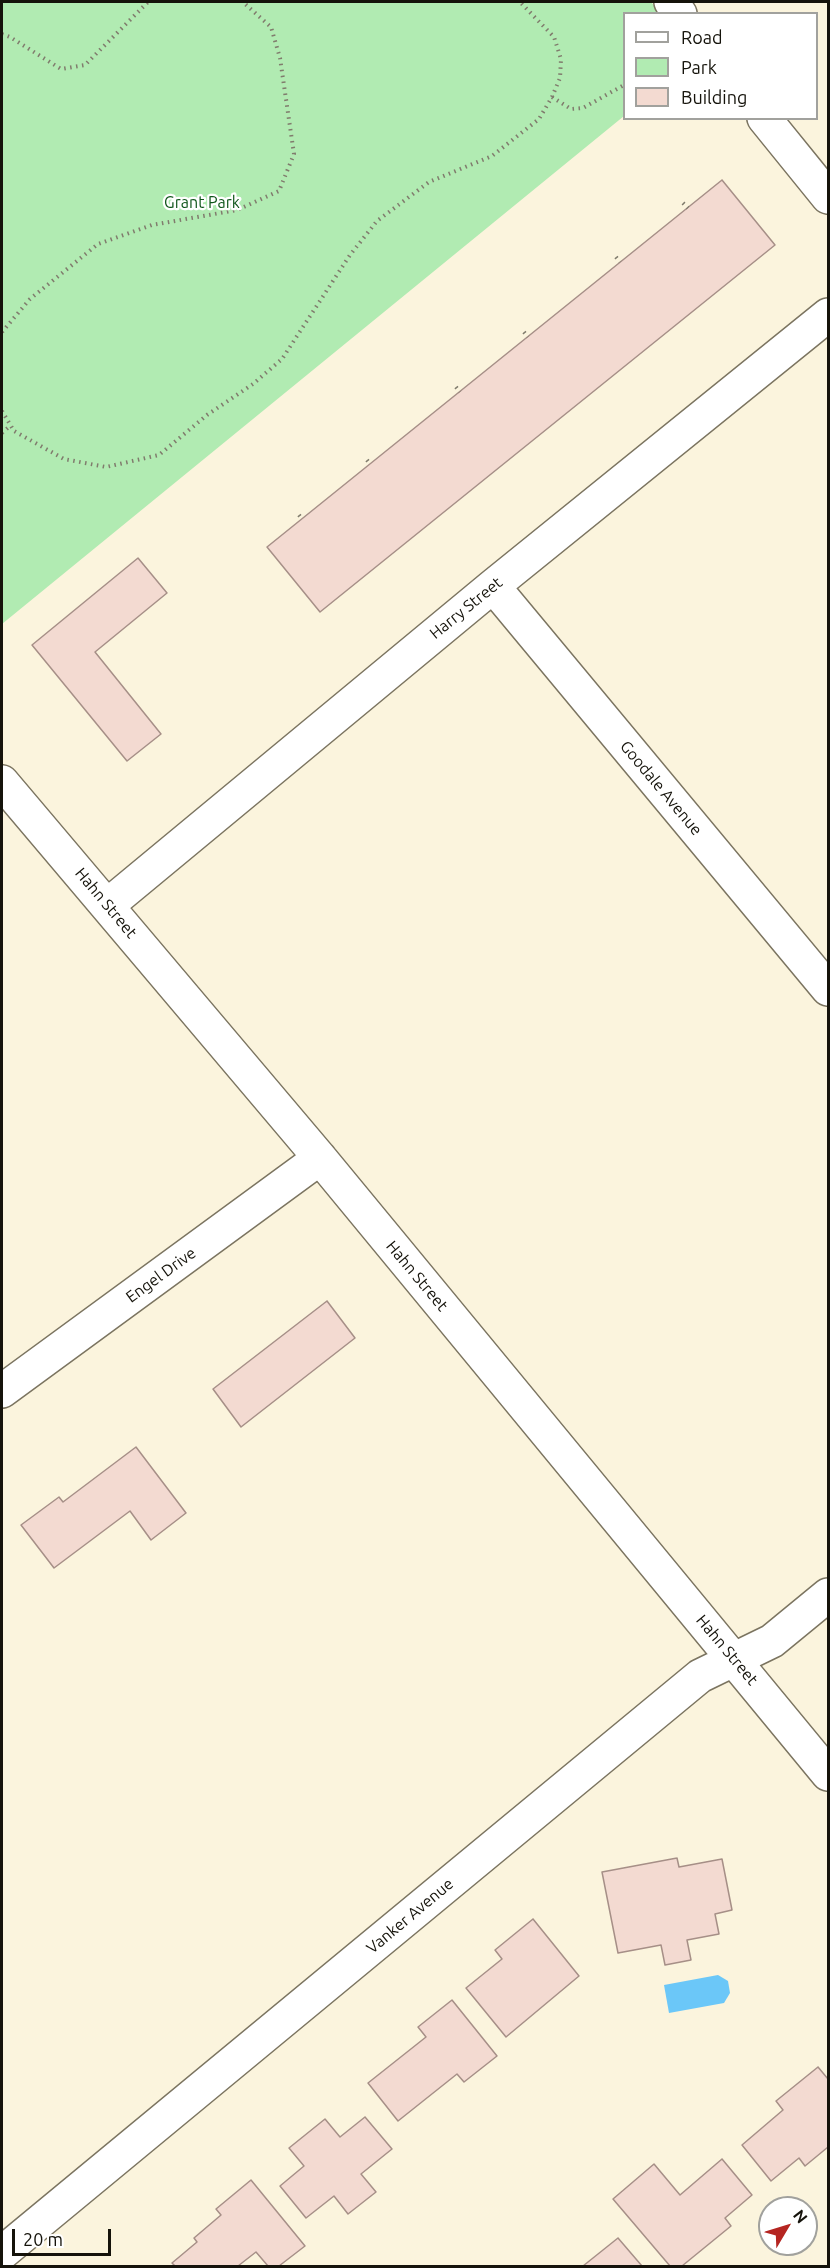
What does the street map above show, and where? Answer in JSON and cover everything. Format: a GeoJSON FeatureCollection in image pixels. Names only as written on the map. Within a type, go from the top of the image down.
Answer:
{"type":"FeatureCollection","features":[{"type":"Feature","properties":{"kind":"street"},"geometry":{"type":"LineString","coordinates":[[766,120],[828,197]]}},
{"type":"Feature","properties":{"kind":"street","name":"Harry Street"},"geometry":{"type":"LineString","coordinates":[[108,905],[493,586],[828,315]]}},
{"type":"Feature","properties":{"kind":"street","name":"Goodale Avenue"},"geometry":{"type":"LineString","coordinates":[[493,586],[828,989]]}},
{"type":"Feature","properties":{"kind":"street","name":"Hahn Street"},"geometry":{"type":"LineString","coordinates":[[2,782],[320,1158],[828,1774]]}},
{"type":"Feature","properties":{"kind":"street","name":"Engel Drive"},"geometry":{"type":"LineString","coordinates":[[2,1391],[320,1158]]}},
{"type":"Feature","properties":{"kind":"street","name":"Vanker Avenue"},"geometry":{"type":"LineString","coordinates":[[2,2253],[700,1676],[772,1641],[828,1595]]}},
{"type":"Feature","properties":{"kind":"path"},"geometry":{"type":"LineString","coordinates":[[2,34],[10,36],[62,69],[85,65],[148,2]]}},
{"type":"Feature","properties":{"kind":"path"},"geometry":{"type":"LineString","coordinates":[[2,332],[30,299],[98,244],[152,225],[237,210],[279,191],[294,154],[280,58],[271,27],[243,2]]}},
{"type":"Feature","properties":{"kind":"path"},"geometry":{"type":"LineString","coordinates":[[2,411],[14,431],[64,459],[106,467],[159,455],[207,415],[253,384],[282,359],[350,255],[377,221],[429,182],[492,156],[539,119],[560,78],[561,59],[554,37],[520,2]]}},
{"type":"Feature","properties":{"kind":"path"},"geometry":{"type":"LineString","coordinates":[[552,97],[571,109],[583,108],[623,86]]}},
{"type":"Feature","properties":{"kind":"path"},"geometry":{"type":"LineString","coordinates":[[683,203],[688,208]]}},
{"type":"Feature","properties":{"kind":"path"},"geometry":{"type":"LineString","coordinates":[[616,257],[620,262]]}},
{"type":"Feature","properties":{"kind":"path"},"geometry":{"type":"LineString","coordinates":[[524,332],[528,337]]}},
{"type":"Feature","properties":{"kind":"path"},"geometry":{"type":"LineString","coordinates":[[456,387],[460,392]]}},
{"type":"Feature","properties":{"kind":"path"},"geometry":{"type":"LineString","coordinates":[[2,433],[10,426]]}},
{"type":"Feature","properties":{"kind":"green space","name":"Grant Park"},"geometry":{"type":"Polygon","coordinates":[[[2,2],[651,2],[660,12],[623,12],[623,117],[2,624],[2,2]]]}},
{"type":"Feature","properties":{"kind":"water"},"geometry":{"type":"Polygon","coordinates":[[[718,1975],[728,1981],[730,1993],[724,2003],[669,2013],[664,1985],[718,1975]]]}},
{"type":"Feature","properties":{"kind":"building"},"geometry":{"type":"Polygon","coordinates":[[[722,180],[775,245],[320,612],[267,547],[722,180]]]}},
{"type":"Feature","properties":{"kind":"building"},"geometry":{"type":"Polygon","coordinates":[[[138,558],[167,593],[95,652],[161,734],[127,761],[32,645],[138,558]]]}},
{"type":"Feature","properties":{"kind":"building"},"geometry":{"type":"Polygon","coordinates":[[[327,1301],[355,1338],[241,1427],[213,1389],[327,1301]]]}},
{"type":"Feature","properties":{"kind":"building"},"geometry":{"type":"Polygon","coordinates":[[[136,1447],[186,1513],[151,1540],[130,1511],[54,1568],[21,1525],[59,1497],[63,1502],[136,1447]]]}},
{"type":"Feature","properties":{"kind":"building"},"geometry":{"type":"Polygon","coordinates":[[[677,1858],[679,1867],[722,1859],[732,1910],[715,1914],[719,1934],[687,1940],[691,1960],[665,1965],[661,1945],[618,1953],[602,1872],[677,1858]]]}},
{"type":"Feature","properties":{"kind":"building"},"geometry":{"type":"Polygon","coordinates":[[[533,1919],[579,1976],[506,2037],[466,1988],[502,1959],[495,1950],[533,1919]]]}},
{"type":"Feature","properties":{"kind":"building"},"geometry":{"type":"Polygon","coordinates":[[[452,2000],[497,2056],[464,2082],[457,2074],[398,2121],[368,2083],[426,2037],[418,2027],[452,2000]]]}},
{"type":"Feature","properties":{"kind":"building"},"geometry":{"type":"Polygon","coordinates":[[[818,2067],[828,2079],[828,2147],[805,2166],[799,2158],[771,2181],[742,2145],[783,2110],[776,2101],[818,2067]]]}},
{"type":"Feature","properties":{"kind":"building"},"geometry":{"type":"Polygon","coordinates":[[[365,2117],[392,2149],[361,2174],[376,2192],[348,2214],[334,2196],[306,2218],[280,2186],[304,2166],[289,2148],[325,2119],[340,2137],[365,2117]]]}},
{"type":"Feature","properties":{"kind":"building"},"geometry":{"type":"Polygon","coordinates":[[[722,2159],[752,2195],[725,2218],[731,2226],[682,2266],[670,2266],[613,2199],[654,2164],[680,2195],[722,2159]]]}},
{"type":"Feature","properties":{"kind":"building"},"geometry":{"type":"Polygon","coordinates":[[[251,2180],[305,2246],[279,2266],[268,2266],[256,2252],[238,2266],[175,2266],[172,2263],[197,2242],[194,2238],[221,2215],[216,2209],[251,2180]]]}},
{"type":"Feature","properties":{"kind":"building"},"geometry":{"type":"Polygon","coordinates":[[[618,2238],[642,2266],[583,2266],[618,2238]]]}}]}
